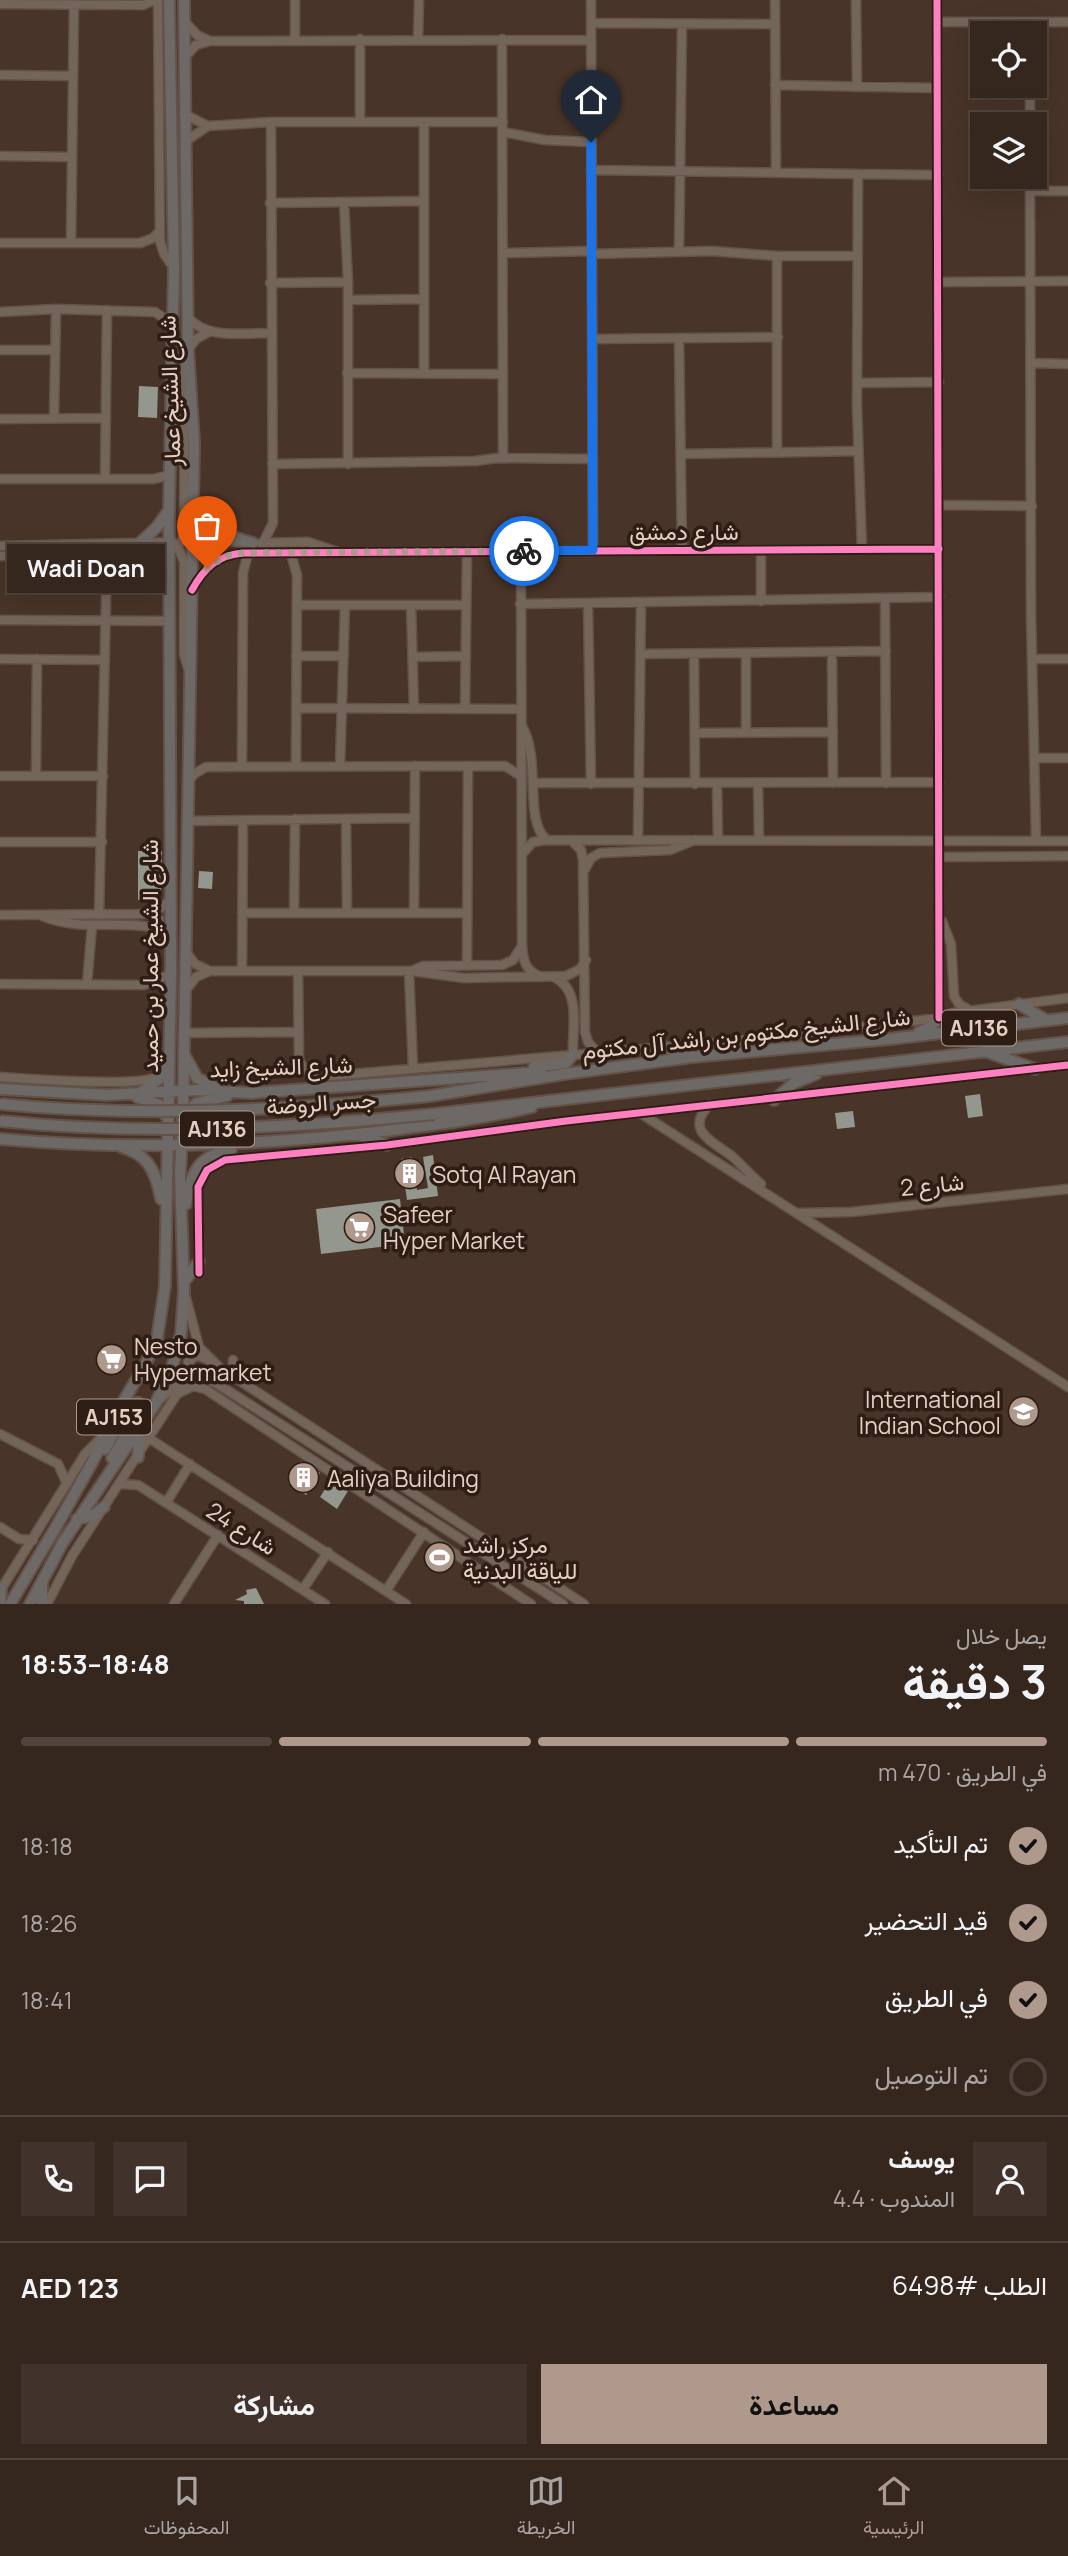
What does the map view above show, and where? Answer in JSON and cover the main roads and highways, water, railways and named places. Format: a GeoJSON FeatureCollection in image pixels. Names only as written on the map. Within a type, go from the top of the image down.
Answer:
{"type":"FeatureCollection","features":[{"type":"Feature","properties":{"kind":"main road","name":"شارع الشيخ عمار بن حميد"},"geometry":{"type":"LineString","coordinates":[[30,1604],[77,1519],[139,1430],[168,1379],[177,1349],[184,1286],[180,1158],[170,1104],[169,582],[172,547],[169,510],[174,268],[169,0]]}},
{"type":"Feature","properties":{"kind":"main road","name":"شارع الشيخ عمار"},"geometry":{"type":"LineString","coordinates":[[184,0],[187,316],[194,420],[189,781]]}},
{"type":"Feature","properties":{"kind":"main road"},"geometry":{"type":"LineString","coordinates":[[193,501],[203,516],[226,534],[255,546]]}},
{"type":"Feature","properties":{"kind":"main road"},"geometry":{"type":"LineString","coordinates":[[141,542],[158,527],[169,510]]}},
{"type":"Feature","properties":{"kind":"main road"},"geometry":{"type":"LineString","coordinates":[[138,554],[153,562],[169,582]]}},
{"type":"Feature","properties":{"kind":"main road","name":"شارع الشيخ عمار بن حميد"},"geometry":{"type":"LineString","coordinates":[[10,1604],[90,1456],[141,1373],[157,1339],[165,1286],[166,1215],[175,1131],[183,1091],[189,781]]}},
{"type":"Feature","properties":{"kind":"main road"},"geometry":{"type":"LineString","coordinates":[[1019,1004],[1039,1017],[1050,1020]]}},
{"type":"Feature","properties":{"kind":"main road"},"geometry":{"type":"LineString","coordinates":[[901,1038],[931,1027],[939,1018]]}},
{"type":"Feature","properties":{"kind":"main road","name":"شارع الشيخ مكتوم بن راشد آل مكتوم"},"geometry":{"type":"LineString","coordinates":[[430,1096],[692,1057],[901,1038],[1068,1018]]}},
{"type":"Feature","properties":{"kind":"main road","name":"شارع الشيخ مكتوم بن راشد آل مكتوم"},"geometry":{"type":"LineString","coordinates":[[434,1114],[1068,1042]]}},
{"type":"Feature","properties":{"kind":"main road"},"geometry":{"type":"LineString","coordinates":[[661,1046],[692,1057]]}},
{"type":"Feature","properties":{"kind":"main road"},"geometry":{"type":"LineString","coordinates":[[183,1049],[189,1066],[206,1085],[278,1091]]}},
{"type":"Feature","properties":{"kind":"main road"},"geometry":{"type":"LineString","coordinates":[[138,1093],[156,1083],[170,1050]]}},
{"type":"Feature","properties":{"kind":"main road"},"geometry":{"type":"LineString","coordinates":[[983,1052],[1035,1069]]}},
{"type":"Feature","properties":{"kind":"main road"},"geometry":{"type":"LineString","coordinates":[[441,1078],[558,1065],[566,1063],[573,1054]]}},
{"type":"Feature","properties":{"kind":"main road"},"geometry":{"type":"LineString","coordinates":[[774,1100],[794,1083],[829,1068]]}},
{"type":"Feature","properties":{"kind":"main road","name":"شارع الشيخ زايد"},"geometry":{"type":"LineString","coordinates":[[0,1089],[107,1095],[170,1091],[251,1093],[527,1072],[564,1074]]}},
{"type":"Feature","properties":{"kind":"main road"},"geometry":{"type":"LineString","coordinates":[[0,1139],[132,1144],[175,1131],[197,1104],[218,1097],[251,1093]]}},
{"type":"Feature","properties":{"kind":"main road"},"geometry":{"type":"LineString","coordinates":[[107,1095],[146,1099],[159,1105],[175,1131]]}},
{"type":"Feature","properties":{"kind":"main road","name":"جسر الروضة"},"geometry":{"type":"LineString","coordinates":[[0,1104],[104,1111],[208,1111],[292,1108],[430,1096]]}},
{"type":"Feature","properties":{"kind":"main road"},"geometry":{"type":"LineString","coordinates":[[132,1144],[175,1131],[232,1143],[356,1134],[459,1122],[561,1099]]}},
{"type":"Feature","properties":{"kind":"main road"},"geometry":{"type":"LineString","coordinates":[[197,1104],[190,1121],[197,1135]]}},
{"type":"Feature","properties":{"kind":"main road","name":"جسر الروضة"},"geometry":{"type":"LineString","coordinates":[[0,1121],[104,1128],[221,1129],[434,1114]]}},
{"type":"Feature","properties":{"kind":"main road"},"geometry":{"type":"LineString","coordinates":[[156,1138],[165,1132],[175,1131],[232,1143]]}},
{"type":"Feature","properties":{"kind":"main road"},"geometry":{"type":"LineString","coordinates":[[356,1134],[387,1145]]}},
{"type":"Feature","properties":{"kind":"main road"},"geometry":{"type":"LineString","coordinates":[[183,1220],[192,1176],[201,1163],[219,1152],[271,1142]]}},
{"type":"Feature","properties":{"kind":"main road"},"geometry":{"type":"LineString","coordinates":[[107,1145],[133,1151],[147,1161],[156,1177],[166,1215]]}},
{"type":"Feature","properties":{"kind":"main road"},"geometry":{"type":"LineString","coordinates":[[184,1286],[199,1261]]}},
{"type":"Feature","properties":{"kind":"main road"},"geometry":{"type":"LineString","coordinates":[[90,1456],[105,1450],[130,1404],[138,1404],[141,1410],[113,1453],[112,1468]]}},
{"type":"Feature","properties":{"kind":"main road"},"geometry":{"type":"LineString","coordinates":[[138,1457],[139,1430]]}},
{"type":"Feature","properties":{"kind":"main road"},"geometry":{"type":"LineString","coordinates":[[77,1519],[92,1516],[104,1507]]}},
{"type":"Feature","properties":{"kind":"main road"},"geometry":{"type":"LineString","coordinates":[[43,1577],[45,1604]]}},
{"type":"Feature","properties":{"kind":"main road"},"geometry":{"type":"LineString","coordinates":[[0,1603],[1,1590]]}},
{"type":"Feature","properties":{"kind":"place","name":"Wadi Doan"},"geometry":{"type":"Point","coordinates":[207,568]}},
{"type":"Feature","properties":{"kind":"place","name":"Sotq Al Rayan"},"geometry":{"type":"Point","coordinates":[409,1174]}},
{"type":"Feature","properties":{"kind":"place","name":"Safeer Hyper Market"},"geometry":{"type":"Point","coordinates":[360,1227]}},
{"type":"Feature","properties":{"kind":"place","name":"Nesto Hypermarket"},"geometry":{"type":"Point","coordinates":[111,1359]}},
{"type":"Feature","properties":{"kind":"place","name":"International Indian School"},"geometry":{"type":"Point","coordinates":[1024,1412]}},
{"type":"Feature","properties":{"kind":"place","name":"Aaliya Building"},"geometry":{"type":"Point","coordinates":[304,1478]}},
{"type":"Feature","properties":{"kind":"place","name":"مركز راشد للياقة البدنية"},"geometry":{"type":"Point","coordinates":[440,1557]}}]}
